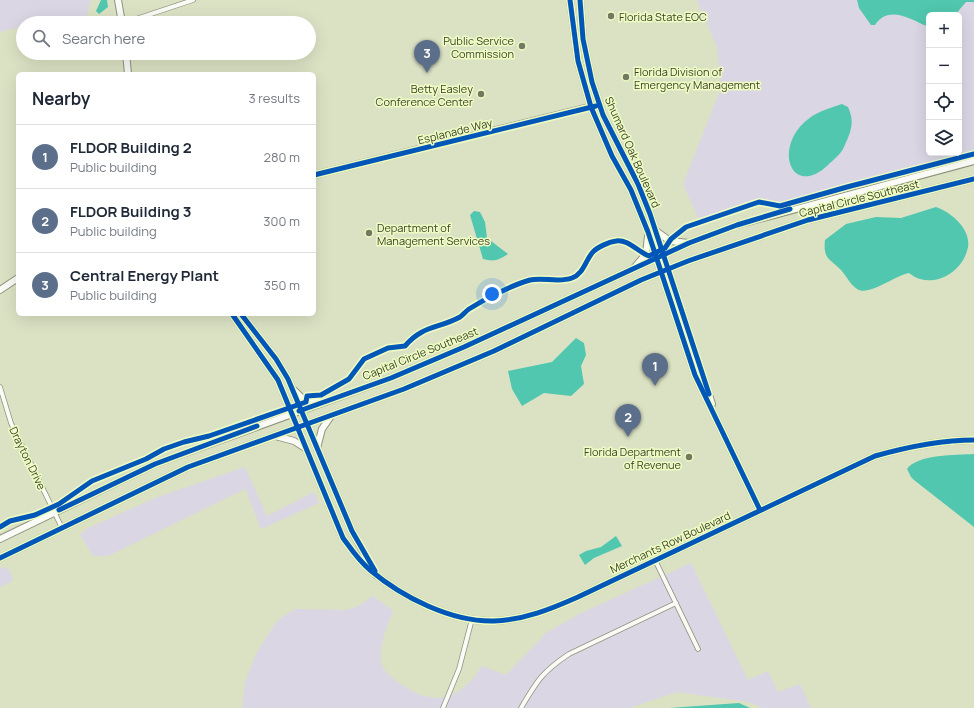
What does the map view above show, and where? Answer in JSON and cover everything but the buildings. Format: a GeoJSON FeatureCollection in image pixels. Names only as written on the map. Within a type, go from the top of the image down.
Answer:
{"type":"FeatureCollection","features":[{"type":"Feature","properties":{"kind":"street"},"geometry":{"type":"LineString","coordinates":[[118,0],[121,16]]}},
{"type":"Feature","properties":{"kind":"street"},"geometry":{"type":"LineString","coordinates":[[144,16],[193,0]]}},
{"type":"Feature","properties":{"kind":"street","name":"Shumard Oak Boulevard"},"geometry":{"type":"LineString","coordinates":[[570,0],[578,61],[590,107],[612,156],[631,190],[648,232],[695,375],[760,510]]}},
{"type":"Feature","properties":{"kind":"street","name":"Shumard Oak Boulevard"},"geometry":{"type":"LineString","coordinates":[[580,0],[583,39],[592,82],[606,121],[638,184],[656,231],[667,268],[702,369],[718,423]]}},
{"type":"Feature","properties":{"kind":"street"},"geometry":{"type":"LineString","coordinates":[[127,60],[128,72]]}},
{"type":"Feature","properties":{"kind":"street","name":"Esplanade Way"},"geometry":{"type":"LineString","coordinates":[[316,175],[600,104]]}},
{"type":"Feature","properties":{"kind":"street"},"geometry":{"type":"LineString","coordinates":[[612,156],[621,151]]}},
{"type":"Feature","properties":{"kind":"street","name":"Capital Circle Southeast"},"geometry":{"type":"LineString","coordinates":[[0,539],[155,464],[391,378],[464,347],[690,243],[737,225],[974,161]]}},
{"type":"Feature","properties":{"kind":"street","name":"Capital Circle Southeast"},"geometry":{"type":"LineString","coordinates":[[0,558],[188,467],[404,390],[494,351],[667,268],[808,220],[974,179]]}},
{"type":"Feature","properties":{"kind":"street"},"geometry":{"type":"LineString","coordinates":[[656,231],[670,241],[690,243]]}},
{"type":"Feature","properties":{"kind":"street"},"geometry":{"type":"LineString","coordinates":[[633,269],[646,254],[648,232]]}},
{"type":"Feature","properties":{"kind":"street"},"geometry":{"type":"LineString","coordinates":[[0,290],[16,279]]}},
{"type":"Feature","properties":{"kind":"street","name":"Merchants Row Boulevard"},"geometry":{"type":"LineString","coordinates":[[234,316],[278,380],[343,538],[363,564],[376,575],[422,604],[463,619],[493,621],[533,615],[578,597],[875,456],[900,449],[950,440],[974,440]]}},
{"type":"Feature","properties":{"kind":"street","name":"Merchants Row Boulevard"},"geometry":{"type":"LineString","coordinates":[[243,316],[282,368],[293,389],[352,531],[376,575]]}},
{"type":"Feature","properties":{"kind":"street"},"geometry":{"type":"LineString","coordinates":[[244,330],[250,325]]}},
{"type":"Feature","properties":{"kind":"street","name":"Drayton Drive"},"geometry":{"type":"LineString","coordinates":[[0,387],[12,423],[62,528]]}},
{"type":"Feature","properties":{"kind":"street"},"geometry":{"type":"LineString","coordinates":[[293,389],[303,399],[322,402]]}},
{"type":"Feature","properties":{"kind":"street"},"geometry":{"type":"LineString","coordinates":[[317,448],[322,429],[331,416]]}},
{"type":"Feature","properties":{"kind":"street"},"geometry":{"type":"LineString","coordinates":[[276,436],[294,441],[306,449]]}},
{"type":"Feature","properties":{"kind":"street"},"geometry":{"type":"LineString","coordinates":[[655,560],[698,649]]}},
{"type":"Feature","properties":{"kind":"street"},"geometry":{"type":"LineString","coordinates":[[520,708],[542,675],[554,664],[569,654],[676,603]]}},
{"type":"Feature","properties":{"kind":"street"},"geometry":{"type":"LineString","coordinates":[[443,708],[459,669],[472,619]]}},
{"type":"Feature","properties":{"kind":"shaded area"},"geometry":{"type":"Polygon","coordinates":[[[0,0],[91,0],[87,15],[85,16],[16,16],[16,28],[0,32],[0,0]]]}},
{"type":"Feature","properties":{"kind":"shaded area"},"geometry":{"type":"Polygon","coordinates":[[[697,0],[974,0],[974,152],[962,155],[962,12],[926,12],[926,156],[959,156],[789,202],[776,203],[760,199],[699,220],[683,184],[721,88],[717,47],[697,0]]]}},
{"type":"Feature","properties":{"kind":"shaded area"},"geometry":{"type":"Polygon","coordinates":[[[245,467],[267,516],[314,492],[319,503],[261,529],[245,489],[108,556],[93,556],[80,535],[86,529],[155,498],[245,467]]]}},
{"type":"Feature","properties":{"kind":"shaded area"},"geometry":{"type":"Polygon","coordinates":[[[691,563],[748,680],[768,671],[778,692],[800,684],[811,708],[763,708],[748,702],[677,692],[629,708],[242,708],[245,682],[256,654],[275,624],[295,609],[347,610],[360,605],[373,596],[393,611],[381,649],[381,662],[385,671],[398,682],[423,696],[434,698],[444,697],[455,694],[464,687],[482,666],[506,675],[546,633],[581,613],[691,563]]]}},
{"type":"Feature","properties":{"kind":"shaded area"},"geometry":{"type":"Polygon","coordinates":[[[3,567],[9,569],[13,579],[11,582],[0,587],[0,569],[3,567]]]}},
{"type":"Feature","properties":{"kind":"water"},"geometry":{"type":"Polygon","coordinates":[[[101,0],[107,0],[108,7],[99,14],[96,11],[101,0]]]}},
{"type":"Feature","properties":{"kind":"water"},"geometry":{"type":"Polygon","coordinates":[[[857,0],[974,0],[974,2],[966,2],[958,12],[926,12],[926,26],[908,18],[893,15],[887,15],[875,25],[871,25],[859,8],[857,0]]]}},
{"type":"Feature","properties":{"kind":"water"},"geometry":{"type":"Polygon","coordinates":[[[842,104],[848,107],[852,122],[849,137],[841,152],[828,165],[815,174],[804,176],[795,172],[790,164],[789,152],[792,139],[800,126],[814,115],[842,104]]]}},
{"type":"Feature","properties":{"kind":"water"},"geometry":{"type":"Polygon","coordinates":[[[936,207],[942,209],[959,222],[968,240],[966,255],[957,268],[950,274],[936,280],[928,280],[919,279],[909,273],[875,288],[862,291],[852,285],[841,270],[826,255],[825,240],[846,224],[876,217],[901,218],[936,207]]]}},
{"type":"Feature","properties":{"kind":"water"},"geometry":{"type":"Polygon","coordinates":[[[474,211],[480,212],[485,222],[487,238],[508,254],[496,260],[483,259],[470,215],[474,211]]]}},
{"type":"Feature","properties":{"kind":"water"},"geometry":{"type":"Polygon","coordinates":[[[576,338],[584,343],[586,355],[581,366],[584,384],[571,396],[544,393],[522,406],[512,389],[508,371],[552,362],[576,338]]]}},
{"type":"Feature","properties":{"kind":"water"},"geometry":{"type":"Polygon","coordinates":[[[974,454],[974,527],[914,480],[907,469],[912,464],[928,458],[948,455],[974,454]]]}},
{"type":"Feature","properties":{"kind":"water"},"geometry":{"type":"Polygon","coordinates":[[[616,536],[622,546],[594,558],[585,565],[579,555],[586,551],[601,547],[616,536]]]}},
{"type":"Feature","properties":{"kind":"water"},"geometry":{"type":"Polygon","coordinates":[[[739,703],[750,708],[669,708],[739,703]]]}},
{"type":"Feature","properties":{"kind":"cycle path"},"geometry":{"type":"LineString","coordinates":[[570,0],[578,61],[591,107],[612,156],[631,190],[648,232],[695,375],[760,510]]}},
{"type":"Feature","properties":{"kind":"cycle path"},"geometry":{"type":"LineString","coordinates":[[580,0],[583,39],[592,82],[603,115],[638,184],[650,214],[709,394]]}},
{"type":"Feature","properties":{"kind":"cycle path"},"geometry":{"type":"LineString","coordinates":[[316,175],[596,106]]}},
{"type":"Feature","properties":{"kind":"cycle path"},"geometry":{"type":"LineString","coordinates":[[0,527],[10,521],[35,515],[59,504],[92,481],[146,459],[164,449],[209,436],[306,402],[307,396],[321,395],[349,379],[364,359],[388,348],[405,346],[418,334],[452,321],[460,317],[475,305],[523,282],[535,279],[562,280],[572,278],[579,274],[594,251],[607,244],[616,241],[625,242],[649,256],[665,248],[671,239],[686,227],[759,202],[780,206],[974,154]]}},
{"type":"Feature","properties":{"kind":"cycle path"},"geometry":{"type":"LineString","coordinates":[[0,558],[188,467],[404,389],[494,351],[641,280],[688,261],[808,220],[974,179]]}},
{"type":"Feature","properties":{"kind":"cycle path"},"geometry":{"type":"LineString","coordinates":[[299,411],[391,378],[464,347],[689,243],[737,225],[790,209]]}},
{"type":"Feature","properties":{"kind":"cycle path"},"geometry":{"type":"LineString","coordinates":[[233,316],[278,380],[343,538],[355,555],[383,580],[412,598],[444,612],[478,620],[494,621],[516,619],[558,606],[875,456],[924,445],[949,441],[974,440]]}},
{"type":"Feature","properties":{"kind":"cycle path"},"geometry":{"type":"LineString","coordinates":[[243,316],[276,359],[288,379],[352,531],[375,571]]}},
{"type":"Feature","properties":{"kind":"cycle path"},"geometry":{"type":"LineString","coordinates":[[59,510],[155,464],[257,426]]}},
{"type":"Feature","properties":{"kind":"place","name":"Florida State EOC"},"geometry":{"type":"Point","coordinates":[611,16]}},
{"type":"Feature","properties":{"kind":"place","name":"Public Service Commission"},"geometry":{"type":"Point","coordinates":[522,46]}},
{"type":"Feature","properties":{"kind":"place","name":"Central Energy Plant"},"geometry":{"type":"Point","coordinates":[427,73]}},
{"type":"Feature","properties":{"kind":"place","name":"Florida Division of Emergency Management"},"geometry":{"type":"Point","coordinates":[626,77]}},
{"type":"Feature","properties":{"kind":"place","name":"Betty Easley Conference Center"},"geometry":{"type":"Point","coordinates":[481,94]}},
{"type":"Feature","properties":{"kind":"place","name":"Department of Management Services"},"geometry":{"type":"Point","coordinates":[369,233]}},
{"type":"Feature","properties":{"kind":"place","name":"FLDOR Building 2"},"geometry":{"type":"Point","coordinates":[655,386]}},
{"type":"Feature","properties":{"kind":"place","name":"FLDOR Building 3"},"geometry":{"type":"Point","coordinates":[628,437]}},
{"type":"Feature","properties":{"kind":"place","name":"Florida Department of Revenue"},"geometry":{"type":"Point","coordinates":[689,457]}}]}
